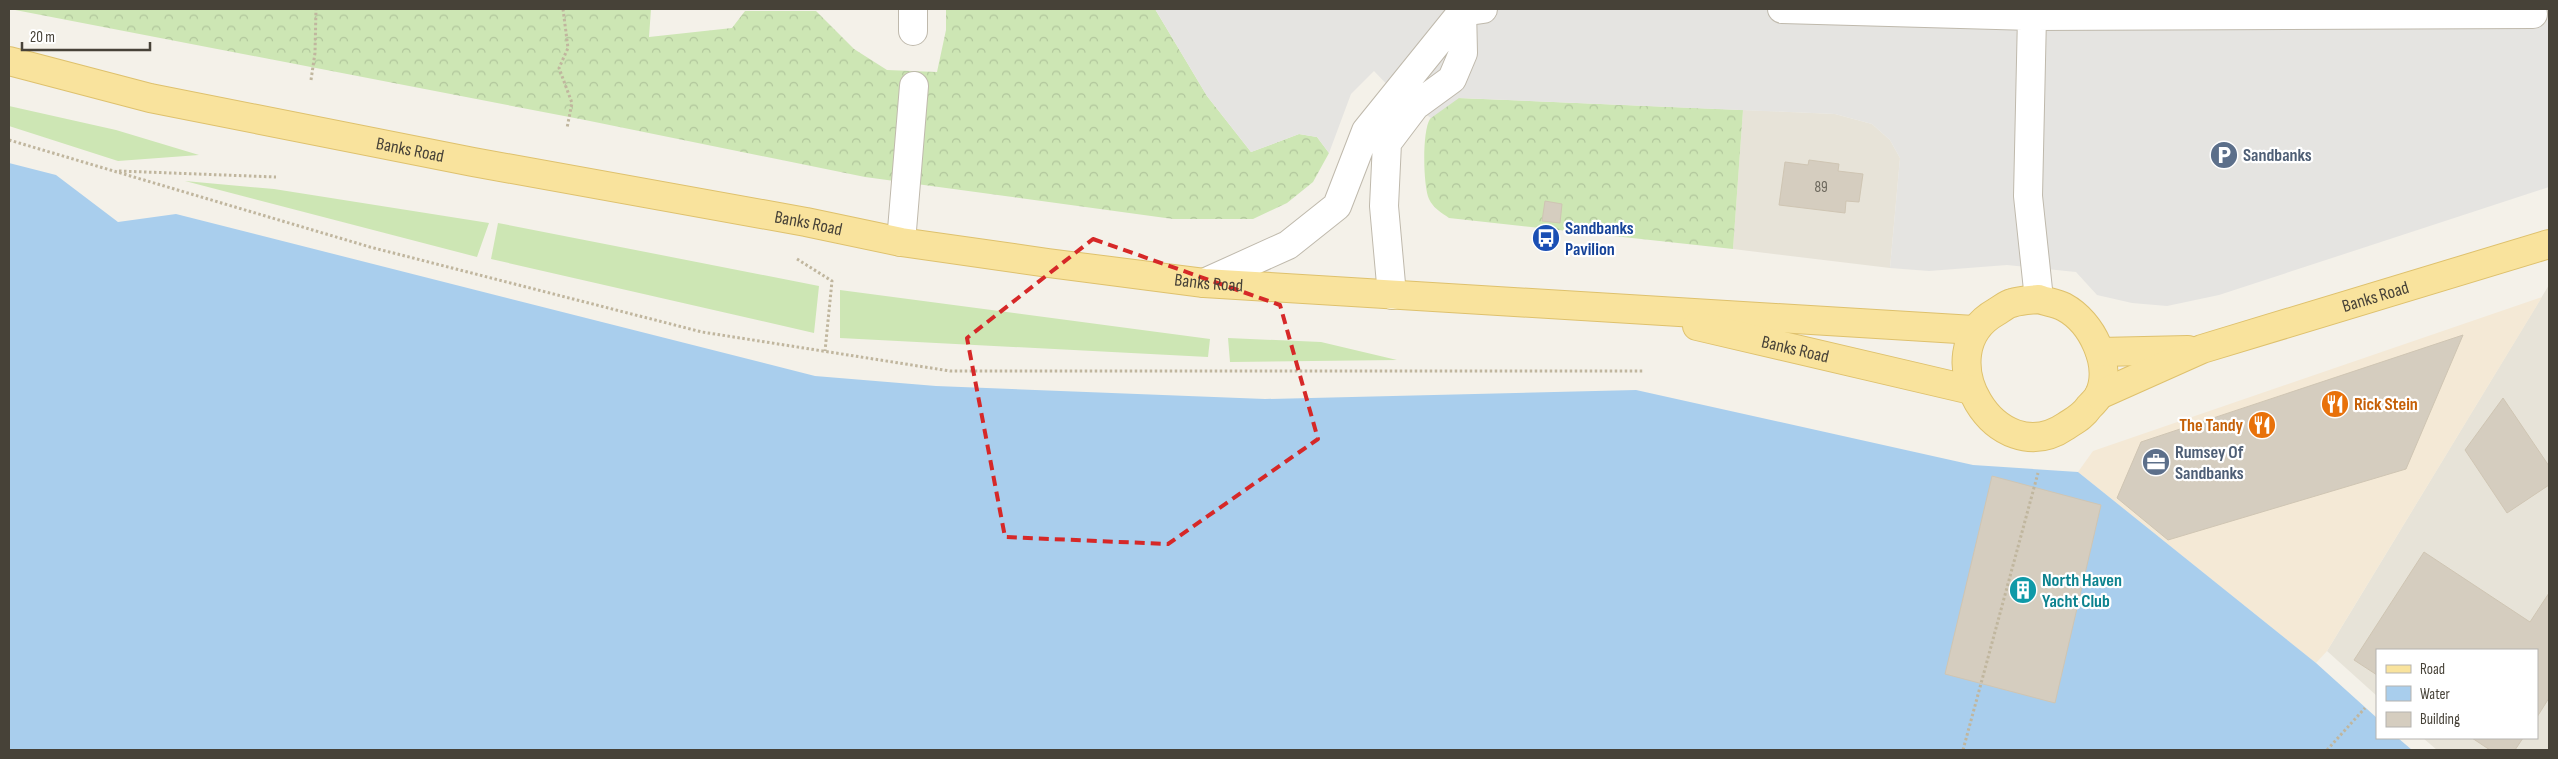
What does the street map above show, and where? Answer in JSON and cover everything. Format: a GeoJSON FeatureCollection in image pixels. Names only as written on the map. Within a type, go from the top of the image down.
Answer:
{"type":"FeatureCollection","features":[{"type":"Feature","properties":{"kind":"main road","name":"Banks Road"},"geometry":{"type":"LineString","coordinates":[[9,61],[150,98],[473,162],[806,222],[902,242],[1204,283],[1974,330]]}},
{"type":"Feature","properties":{"kind":"main road","name":"Banks Road"},"geometry":{"type":"LineString","coordinates":[[2099,395],[2202,349],[2549,244]]}},
{"type":"Feature","properties":{"kind":"main road"},"geometry":{"type":"LineString","coordinates":[[2039,299],[2065,308],[2088,328],[2100,352],[2103,375],[2099,395],[2083,415],[2056,433],[2034,438],[2009,432],[1986,416],[1971,390],[1966,361],[1974,330],[1989,316],[2011,303],[2039,299]]}},
{"type":"Feature","properties":{"kind":"main road","name":"Banks Road"},"geometry":{"type":"LineString","coordinates":[[1621,308],[1971,390]]}},
{"type":"Feature","properties":{"kind":"main road","name":"Banks Road"},"geometry":{"type":"LineString","coordinates":[[2100,352],[2202,349]]}},
{"type":"Feature","properties":{"kind":"street"},"geometry":{"type":"LineString","coordinates":[[1782,9],[2032,16],[2533,14]]}},
{"type":"Feature","properties":{"kind":"street"},"geometry":{"type":"LineString","coordinates":[[1204,283],[1288,245],[1337,206],[1366,131],[1469,10]]}},
{"type":"Feature","properties":{"kind":"street"},"geometry":{"type":"LineString","coordinates":[[1392,295],[1384,206],[1387,143],[1415,106],[1452,79],[1463,53],[1469,10]]}},
{"type":"Feature","properties":{"kind":"street"},"geometry":{"type":"LineString","coordinates":[[2032,16],[2028,196],[2039,299]]}},
{"type":"Feature","properties":{"kind":"street"},"geometry":{"type":"LineString","coordinates":[[902,242],[914,86]]}},
{"type":"Feature","properties":{"kind":"path"},"geometry":{"type":"LineString","coordinates":[[311,80],[315,53],[316,9]]}},
{"type":"Feature","properties":{"kind":"path"},"geometry":{"type":"LineString","coordinates":[[563,9],[568,48],[559,68],[572,103],[567,128]]}},
{"type":"Feature","properties":{"kind":"path"},"geometry":{"type":"LineString","coordinates":[[9,140],[370,247],[702,332],[950,371],[1643,371]]}},
{"type":"Feature","properties":{"kind":"path"},"geometry":{"type":"LineString","coordinates":[[114,171],[276,177]]}},
{"type":"Feature","properties":{"kind":"path"},"geometry":{"type":"LineString","coordinates":[[796,258],[832,281],[825,351]]}},
{"type":"Feature","properties":{"kind":"path"},"geometry":{"type":"LineString","coordinates":[[1969,750],[1963,750],[2040,469]]}},
{"type":"Feature","properties":{"kind":"path"},"geometry":{"type":"LineString","coordinates":[[2327,750],[2365,708]]}},
{"type":"Feature","properties":{"kind":"highlighted area"},"geometry":{"type":"Polygon","coordinates":[[[1093,239],[1280,305],[1318,439],[1168,544],[1005,537],[967,338],[1093,239]]]}},
{"type":"Feature","properties":{"kind":"shaded area","name":"Sandbanks"},"geometry":{"type":"Polygon","coordinates":[[[1155,9],[2549,9],[2549,187],[2219,295],[2167,306],[2132,303],[2097,295],[2076,272],[2007,265],[1929,271],[1890,268],[1900,158],[1890,140],[1872,124],[1835,114],[1459,98],[1431,118],[1397,95],[1374,71],[1351,94],[1329,153],[1317,137],[1299,134],[1251,152],[1207,96],[1155,9]]]}},
{"type":"Feature","properties":{"kind":"shaded area"},"geometry":{"type":"Polygon","coordinates":[[[1743,110],[1835,114],[1872,124],[1890,140],[1900,158],[1890,268],[1733,249],[1743,110]]]}},
{"type":"Feature","properties":{"kind":"shaded area"},"geometry":{"type":"Polygon","coordinates":[[[2549,285],[2549,750],[2437,750],[2424,739],[2538,739],[2538,649],[2376,649],[2376,695],[2327,651],[2549,285]]]}},
{"type":"Feature","properties":{"kind":"shaded area"},"geometry":{"type":"Polygon","coordinates":[[[2542,297],[2327,651],[2316,663],[2078,472],[2093,451],[2542,297]]]}},
{"type":"Feature","properties":{"kind":"green space"},"geometry":{"type":"Polygon","coordinates":[[[10,9],[651,9],[649,37],[732,28],[745,11],[816,11],[854,49],[887,70],[937,72],[946,30],[946,9],[1155,9],[1207,96],[1251,152],[1299,134],[1317,137],[1329,153],[1313,182],[1287,203],[1253,219],[1173,219],[865,177],[585,120],[10,9]]]}},
{"type":"Feature","properties":{"kind":"green space"},"geometry":{"type":"Polygon","coordinates":[[[1458,98],[1743,110],[1733,249],[1449,218],[1435,208],[1429,199],[1424,159],[1427,125],[1430,119],[1439,110],[1458,98]]]}},
{"type":"Feature","properties":{"kind":"green space"},"geometry":{"type":"Polygon","coordinates":[[[9,106],[116,130],[199,155],[118,161],[9,126],[9,106]]]}},
{"type":"Feature","properties":{"kind":"green space"},"geometry":{"type":"Polygon","coordinates":[[[185,181],[274,189],[489,223],[477,257],[185,181]]]}},
{"type":"Feature","properties":{"kind":"green space"},"geometry":{"type":"Polygon","coordinates":[[[498,223],[819,286],[814,333],[491,259],[498,223]]]}},
{"type":"Feature","properties":{"kind":"green space"},"geometry":{"type":"Polygon","coordinates":[[[840,290],[1210,339],[1208,357],[840,338],[840,290]]]}},
{"type":"Feature","properties":{"kind":"green space"},"geometry":{"type":"Polygon","coordinates":[[[1228,338],[1321,342],[1397,360],[1230,362],[1228,338]]]}},
{"type":"Feature","properties":{"kind":"water"},"geometry":{"type":"Polygon","coordinates":[[[9,163],[56,175],[118,222],[176,214],[815,376],[936,386],[1265,399],[1636,390],[1973,465],[2078,472],[2316,663],[2376,717],[2376,739],[2399,739],[2412,750],[9,750],[9,163]]]}},
{"type":"Feature","properties":{"kind":"building"},"geometry":{"type":"Polygon","coordinates":[[[1809,160],[1839,164],[1838,171],[1863,174],[1859,202],[1846,201],[1845,213],[1779,205],[1785,162],[1808,165],[1809,160]]]}},
{"type":"Feature","properties":{"kind":"building"},"geometry":{"type":"Polygon","coordinates":[[[1545,201],[1562,204],[1560,223],[1542,221],[1545,201]]]}},
{"type":"Feature","properties":{"kind":"building"},"geometry":{"type":"Polygon","coordinates":[[[2463,335],[2406,469],[2168,540],[2117,498],[2141,442],[2463,335]]]}},
{"type":"Feature","properties":{"kind":"building"},"geometry":{"type":"Polygon","coordinates":[[[2503,398],[2549,466],[2549,485],[2507,513],[2465,450],[2503,398]]]}},
{"type":"Feature","properties":{"kind":"building","name":"North Haven Yacht Club"},"geometry":{"type":"Polygon","coordinates":[[[1992,476],[2101,505],[2055,703],[1945,674],[1992,476]]]}},
{"type":"Feature","properties":{"kind":"building"},"geometry":{"type":"Polygon","coordinates":[[[2424,552],[2530,622],[2549,593],[2549,698],[2538,715],[2538,649],[2376,649],[2376,674],[2354,660],[2424,552]]]}},
{"type":"Feature","properties":{"kind":"building"},"geometry":{"type":"Polygon","coordinates":[[[2474,739],[2522,739],[2515,750],[2490,750],[2474,739]]]}},
{"type":"Feature","properties":{"kind":"place","name":"Sandbanks"},"geometry":{"type":"Point","coordinates":[2224,155]}},
{"type":"Feature","properties":{"kind":"place","name":"Sandbanks Pavilion"},"geometry":{"type":"Point","coordinates":[1546,238]}},
{"type":"Feature","properties":{"kind":"place","name":"Rick Stein"},"geometry":{"type":"Point","coordinates":[2335,404]}},
{"type":"Feature","properties":{"kind":"place","name":"The Tandy"},"geometry":{"type":"Point","coordinates":[2262,425]}},
{"type":"Feature","properties":{"kind":"place","name":"Rumsey Of Sandbanks"},"geometry":{"type":"Point","coordinates":[2156,462]}},
{"type":"Feature","properties":{"kind":"place","name":"North Haven Yacht Club"},"geometry":{"type":"Point","coordinates":[2023,590]}}]}
